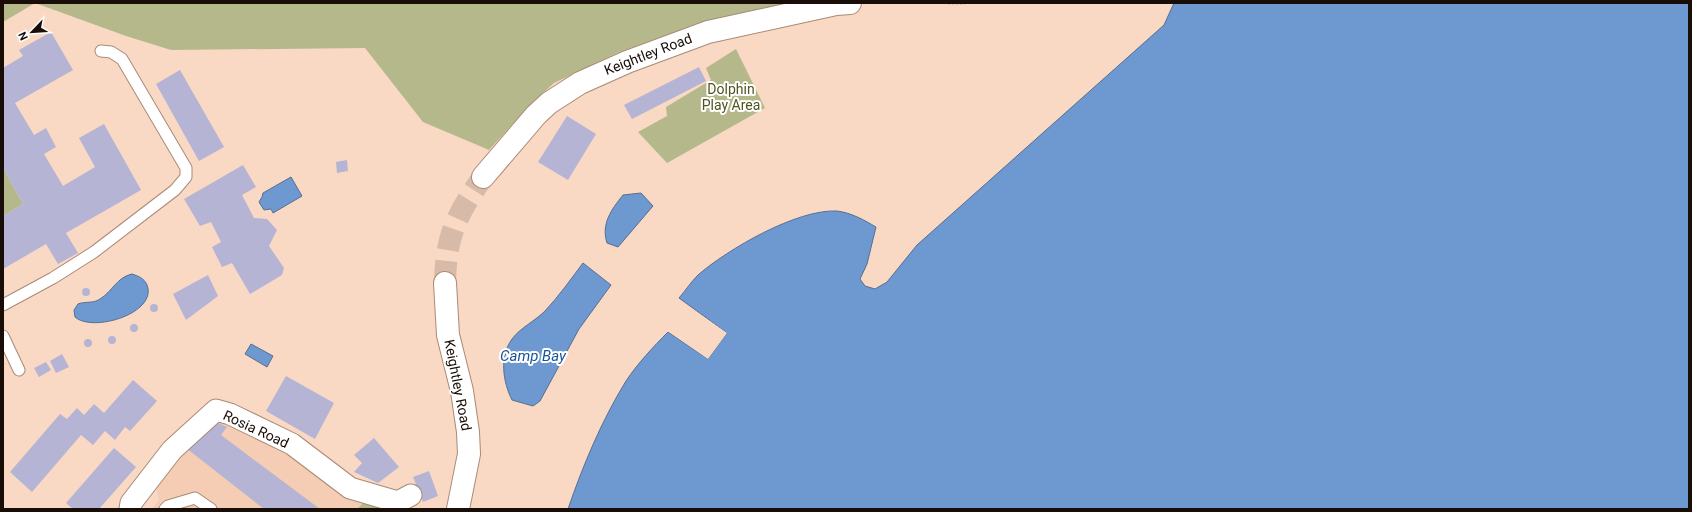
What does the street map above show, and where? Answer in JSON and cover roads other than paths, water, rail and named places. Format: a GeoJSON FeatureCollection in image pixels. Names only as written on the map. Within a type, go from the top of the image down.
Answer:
{"type":"FeatureCollection","features":[{"type":"Feature","properties":{"kind":"main road","name":"Keightley Road"},"geometry":{"type":"LineString","coordinates":[[483,177],[549,103],[580,83],[601,72],[708,32],[836,4],[850,3]]}},
{"type":"Feature","properties":{"kind":"main road","name":"Keightley Road"},"geometry":{"type":"LineString","coordinates":[[445,283],[448,335],[462,391],[468,432],[469,454],[458,509]]}},
{"type":"Feature","properties":{"kind":"street","name":"Rosia Road"},"geometry":{"type":"LineString","coordinates":[[130,509],[131,503],[172,450],[216,410],[230,414],[292,444],[350,488],[398,502],[411,495]]}},
{"type":"Feature","properties":{"kind":"lane"},"geometry":{"type":"LineString","coordinates":[[3,305],[53,278],[94,252],[175,190],[186,177],[186,168],[122,59],[111,52],[101,51]]}},
{"type":"Feature","properties":{"kind":"lane"},"geometry":{"type":"LineString","coordinates":[[3,336],[19,370]]}},
{"type":"Feature","properties":{"kind":"lane"},"geometry":{"type":"LineString","coordinates":[[165,509],[168,506],[195,498],[211,509]]}},
{"type":"Feature","properties":{"kind":"water"},"geometry":{"type":"Polygon","coordinates":[[[1174,3],[1689,3],[1689,509],[568,509],[587,459],[609,411],[626,381],[651,349],[668,332],[708,359],[727,333],[679,298],[698,275],[727,254],[764,232],[803,216],[821,212],[837,211],[853,215],[876,227],[867,264],[860,279],[865,286],[875,289],[887,282],[917,245],[1164,25],[1174,3]]]}},
{"type":"Feature","properties":{"kind":"water"},"geometry":{"type":"Polygon","coordinates":[[[291,177],[302,196],[273,213],[271,209],[264,210],[259,202],[263,193],[291,177]]]}},
{"type":"Feature","properties":{"kind":"water"},"geometry":{"type":"Polygon","coordinates":[[[641,193],[653,206],[618,247],[607,243],[605,236],[606,223],[615,206],[623,195],[641,193]]]}},
{"type":"Feature","properties":{"kind":"water","name":"Camp Bay"},"geometry":{"type":"Polygon","coordinates":[[[583,263],[611,285],[579,329],[540,401],[533,406],[512,400],[506,385],[504,370],[505,354],[508,346],[519,331],[545,311],[583,263]]]}},
{"type":"Feature","properties":{"kind":"water"},"geometry":{"type":"Polygon","coordinates":[[[132,274],[141,278],[146,283],[148,295],[143,304],[134,312],[122,318],[95,323],[84,321],[75,317],[74,310],[78,304],[97,301],[104,296],[118,281],[132,274]]]}},
{"type":"Feature","properties":{"kind":"water"},"geometry":{"type":"Polygon","coordinates":[[[251,344],[273,356],[267,367],[245,354],[251,344]]]}},
{"type":"Feature","properties":{"kind":"tunnel"},"geometry":{"type":"LineString","coordinates":[[445,283],[450,239],[454,227],[459,215],[483,177]]}},
{"type":"Feature","properties":{"kind":"park label","name":"Dolphin Play Area"},"geometry":{"type":"Point","coordinates":[731,98]}}]}
